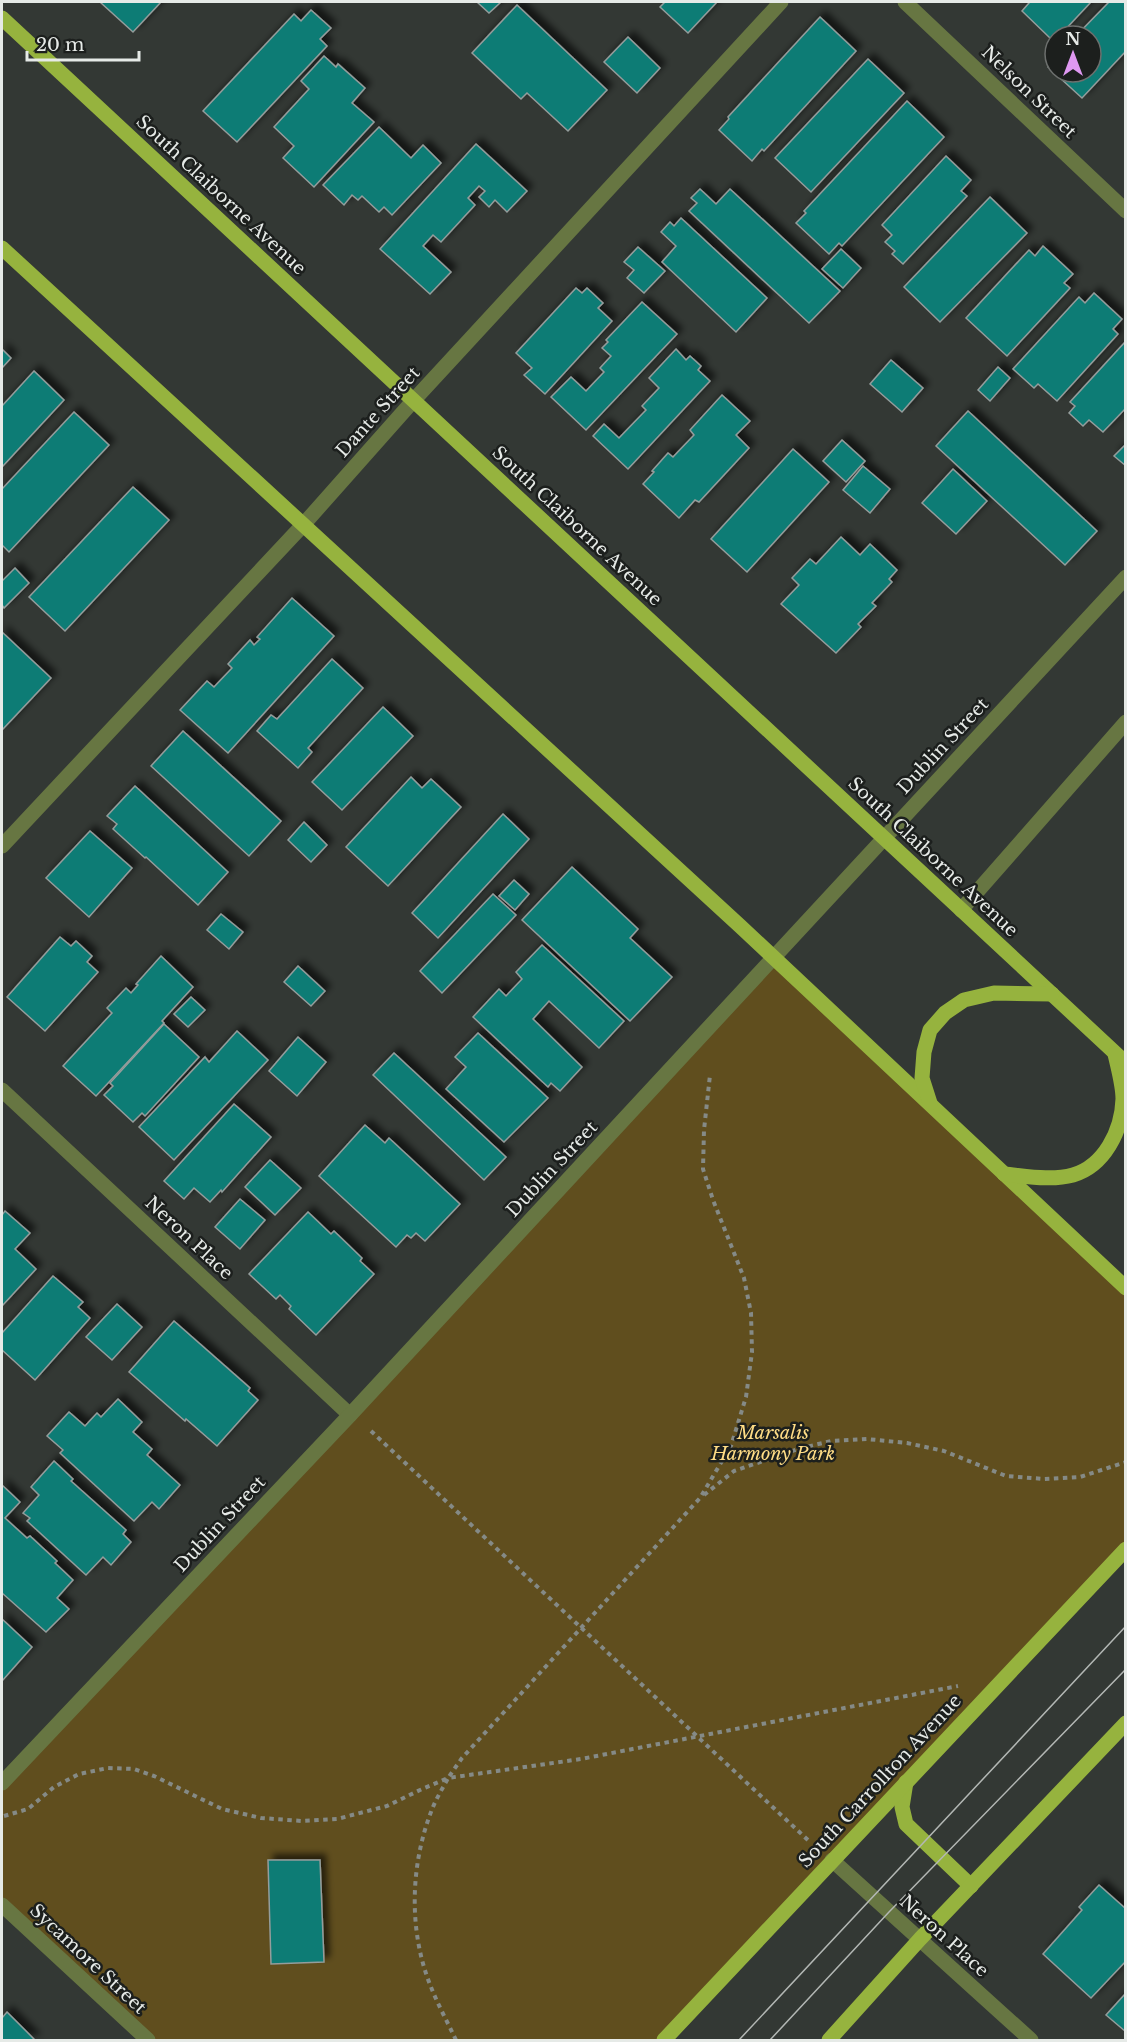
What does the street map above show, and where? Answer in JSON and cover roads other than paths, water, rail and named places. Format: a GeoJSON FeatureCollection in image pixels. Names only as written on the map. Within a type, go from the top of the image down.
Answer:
{"type":"FeatureCollection","features":[{"type":"Feature","properties":{"kind":"main road","name":"South Claiborne Avenue"},"geometry":{"type":"LineString","coordinates":[[2,18],[1120,1058]]}},
{"type":"Feature","properties":{"kind":"main road"},"geometry":{"type":"LineString","coordinates":[[2,248],[774,958],[1004,1174],[1119,1277],[1125,1288]]}},
{"type":"Feature","properties":{"kind":"main road"},"geometry":{"type":"LineString","coordinates":[[930,1104],[922,1078],[924,1052],[930,1030],[945,1013],[964,1000],[994,993],[1052,994]]}},
{"type":"Feature","properties":{"kind":"main road"},"geometry":{"type":"LineString","coordinates":[[1004,1174],[1053,1178],[1074,1175],[1097,1163],[1110,1145],[1119,1122],[1123,1098],[1120,1058]]}},
{"type":"Feature","properties":{"kind":"main road","name":"South Carrollton Avenue"},"geometry":{"type":"LineString","coordinates":[[664,2040],[1125,1550]]}},
{"type":"Feature","properties":{"kind":"main road"},"geometry":{"type":"LineString","coordinates":[[829,2040],[920,1939],[1125,1723]]}},
{"type":"Feature","properties":{"kind":"main road"},"geometry":{"type":"LineString","coordinates":[[906,1782],[902,1807],[906,1824],[971,1886]]}},
{"type":"Feature","properties":{"kind":"street","name":"Dante Street"},"geometry":{"type":"LineString","coordinates":[[2,846],[303,525],[413,400],[781,2]]}},
{"type":"Feature","properties":{"kind":"street","name":"Nelson Street"},"geometry":{"type":"LineString","coordinates":[[905,2],[1125,211]]}},
{"type":"Feature","properties":{"kind":"street","name":"Dublin Street"},"geometry":{"type":"LineString","coordinates":[[2,1783],[350,1415],[1125,577]]}},
{"type":"Feature","properties":{"kind":"street"},"geometry":{"type":"LineString","coordinates":[[961,910],[1125,722]]}},
{"type":"Feature","properties":{"kind":"street","name":"Neron Place"},"geometry":{"type":"LineString","coordinates":[[2,1090],[350,1415]]}},
{"type":"Feature","properties":{"kind":"street","name":"Neron Place"},"geometry":{"type":"LineString","coordinates":[[832,1860],[1031,2040]]}},
{"type":"Feature","properties":{"kind":"street","name":"Sycamore Street"},"geometry":{"type":"LineString","coordinates":[[2,1905],[148,2040]]}},
{"type":"Feature","properties":{"kind":"tram line"},"geometry":{"type":"LineString","coordinates":[[739,2040],[1126,1626]]}},
{"type":"Feature","properties":{"kind":"tram line"},"geometry":{"type":"LineString","coordinates":[[770,2040],[889,1912],[1126,1669]]}},
{"type":"Feature","properties":{"kind":"park label","name":"Marsalis Harmony Park"},"geometry":{"type":"Point","coordinates":[773,1443]}}]}
